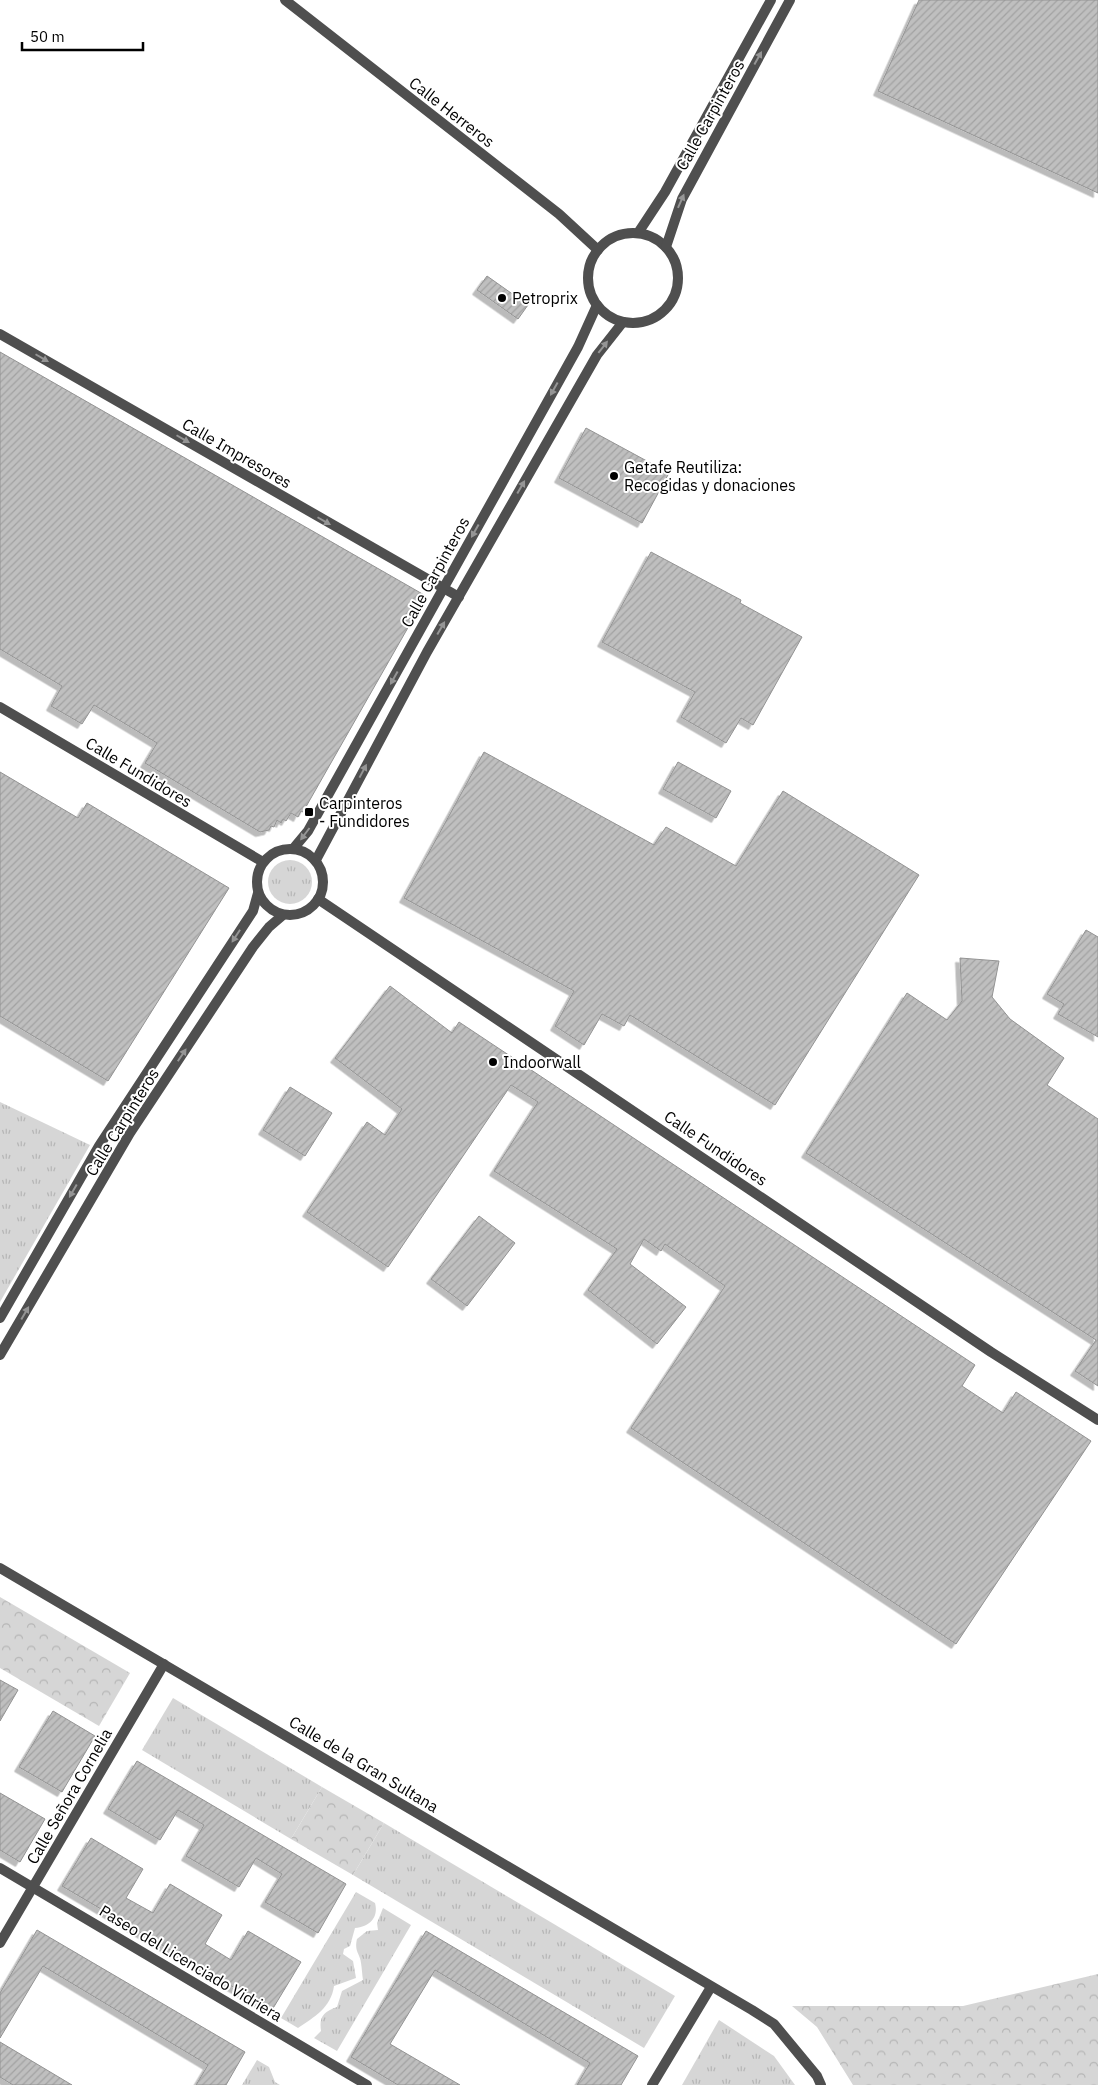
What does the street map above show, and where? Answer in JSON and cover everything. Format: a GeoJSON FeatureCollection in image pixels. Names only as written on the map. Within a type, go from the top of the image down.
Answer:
{"type":"FeatureCollection","features":[{"type":"Feature","properties":{"kind":"street","name":"Calle Herreros"},"geometry":{"type":"LineString","coordinates":[[285,0],[558,214],[598,250]]}},
{"type":"Feature","properties":{"kind":"street","name":"Calle Carpinteros"},"geometry":{"type":"LineString","coordinates":[[638,233],[665,192],[771,0]]}},
{"type":"Feature","properties":{"kind":"street","name":"Calle Carpinteros"},"geometry":{"type":"LineString","coordinates":[[666,248],[673,220],[682,199],[790,0]]}},
{"type":"Feature","properties":{"kind":"street"},"geometry":{"type":"LineString","coordinates":[[638,233],[653,238],[666,248],[676,265],[678,280],[675,296],[660,314],[646,321],[623,322],[608,316],[597,305],[588,284],[589,268],[598,250],[610,240],[623,234],[638,233]]}},
{"type":"Feature","properties":{"kind":"street","name":"Calle Carpinteros"},"geometry":{"type":"LineString","coordinates":[[293,849],[308,831],[578,347],[597,305]]}},
{"type":"Feature","properties":{"kind":"street","name":"Calle Carpinteros"},"geometry":{"type":"LineString","coordinates":[[316,860],[459,597],[597,355],[623,322]]}},
{"type":"Feature","properties":{"kind":"street","name":"Calle Impresores"},"geometry":{"type":"LineString","coordinates":[[0,334],[459,597]]}},
{"type":"Feature","properties":{"kind":"street","name":"Calle Fundidores"},"geometry":{"type":"LineString","coordinates":[[0,707],[263,862]]}},
{"type":"Feature","properties":{"kind":"street"},"geometry":{"type":"LineString","coordinates":[[293,849],[306,853],[316,860],[322,874],[323,885],[318,899],[309,909],[301,913],[284,915],[268,907],[258,893],[257,877],[263,862],[271,854],[293,849]]}},
{"type":"Feature","properties":{"kind":"street","name":"Calle Carpinteros"},"geometry":{"type":"LineString","coordinates":[[0,1318],[99,1146],[253,911],[258,893]]}},
{"type":"Feature","properties":{"kind":"street","name":"Calle Fundidores"},"geometry":{"type":"LineString","coordinates":[[318,899],[991,1352],[1098,1420]]}},
{"type":"Feature","properties":{"kind":"street","name":"Calle Carpinteros"},"geometry":{"type":"LineString","coordinates":[[0,1355],[130,1133],[253,947],[270,927],[284,915]]}},
{"type":"Feature","properties":{"kind":"street","name":"Calle de la Gran Sultana"},"geometry":{"type":"LineString","coordinates":[[0,1568],[774,2024],[818,2076],[821,2085]]}},
{"type":"Feature","properties":{"kind":"street","name":"Calle Señora Cornelia"},"geometry":{"type":"LineString","coordinates":[[0,1943],[164,1664]]}},
{"type":"Feature","properties":{"kind":"street","name":"Paseo del Licenciado Vidriera"},"geometry":{"type":"LineString","coordinates":[[0,1868],[367,2085]]}},
{"type":"Feature","properties":{"kind":"street"},"geometry":{"type":"LineString","coordinates":[[652,2085],[711,1987]]}},
{"type":"Feature","properties":{"kind":"green space"},"geometry":{"type":"Polygon","coordinates":[[[290,860],[302,864],[308,870],[312,882],[308,894],[302,900],[290,904],[278,900],[272,894],[268,882],[272,870],[278,864],[290,860]]]}},
{"type":"Feature","properties":{"kind":"green space"},"geometry":{"type":"Polygon","coordinates":[[[0,1102],[90,1145],[0,1302],[0,1102]]]}},
{"type":"Feature","properties":{"kind":"green space"},"geometry":{"type":"Polygon","coordinates":[[[0,1597],[130,1673],[99,1726],[0,1668],[0,1597]]]}},
{"type":"Feature","properties":{"kind":"green space"},"geometry":{"type":"Polygon","coordinates":[[[173,1698],[322,1787],[291,1839],[142,1750],[173,1698]]]}},
{"type":"Feature","properties":{"kind":"green space"},"geometry":{"type":"Polygon","coordinates":[[[322,1787],[384,1823],[353,1875],[291,1839],[322,1787]]]}},
{"type":"Feature","properties":{"kind":"green space"},"geometry":{"type":"Polygon","coordinates":[[[384,1823],[675,1996],[644,2048],[353,1875],[384,1823]]]}},
{"type":"Feature","properties":{"kind":"green space"},"geometry":{"type":"Polygon","coordinates":[[[356,1892],[375,1903],[376,1913],[369,1924],[355,1928],[350,1946],[344,1949],[343,1954],[353,1961],[356,1978],[334,1986],[326,2006],[316,2016],[298,2028],[281,2018],[356,1892]]]}},
{"type":"Feature","properties":{"kind":"green space"},"geometry":{"type":"Polygon","coordinates":[[[383,1908],[411,1925],[337,2051],[314,2038],[321,2031],[321,2019],[325,2013],[337,2007],[342,1991],[363,1980],[356,1947],[357,1939],[367,1931],[378,1930],[377,1923],[383,1908]]]}},
{"type":"Feature","properties":{"kind":"green space"},"geometry":{"type":"Polygon","coordinates":[[[1098,1974],[1098,2085],[853,2085],[817,2027],[792,2006],[963,2006],[1098,1974]]]}},
{"type":"Feature","properties":{"kind":"green space"},"geometry":{"type":"Polygon","coordinates":[[[719,2020],[774,2056],[795,2085],[682,2085],[719,2020]]]}},
{"type":"Feature","properties":{"kind":"green space"},"geometry":{"type":"Polygon","coordinates":[[[257,2060],[269,2067],[275,2082],[280,2085],[242,2085],[257,2060]]]}},
{"type":"Feature","properties":{"kind":"building"},"geometry":{"type":"Polygon","coordinates":[[[919,0],[1098,0],[1098,193],[878,91],[919,0]]]}},
{"type":"Feature","properties":{"kind":"building","name":"Petroprix"},"geometry":{"type":"Polygon","coordinates":[[[487,276],[528,305],[518,319],[477,290],[487,276]]]}},
{"type":"Feature","properties":{"kind":"building"},"geometry":{"type":"Polygon","coordinates":[[[0,352],[426,596],[303,812],[301,811],[298,817],[291,813],[286,821],[283,819],[281,823],[277,820],[274,827],[271,826],[269,830],[260,832],[145,763],[157,743],[94,705],[82,724],[51,706],[62,686],[0,649],[0,352]]]}},
{"type":"Feature","properties":{"kind":"building","name":"Getafe Reutiliza: Recogidas y donaciones"},"geometry":{"type":"Polygon","coordinates":[[[586,428],[669,473],[642,523],[559,478],[586,428]]]}},
{"type":"Feature","properties":{"kind":"building"},"geometry":{"type":"Polygon","coordinates":[[[651,552],[741,600],[740,603],[802,637],[753,725],[741,718],[726,743],[681,717],[695,692],[602,642],[651,552]]]}},
{"type":"Feature","properties":{"kind":"building"},"geometry":{"type":"Polygon","coordinates":[[[484,752],[654,845],[666,827],[736,866],[783,791],[919,875],[775,1105],[630,1015],[624,1026],[602,1014],[584,1045],[555,1026],[574,991],[404,898],[484,752]]]}},
{"type":"Feature","properties":{"kind":"building"},"geometry":{"type":"Polygon","coordinates":[[[678,762],[731,791],[716,818],[663,789],[678,762]]]}},
{"type":"Feature","properties":{"kind":"building"},"geometry":{"type":"Polygon","coordinates":[[[0,772],[78,818],[87,803],[229,888],[108,1081],[0,1016],[0,772]]]}},
{"type":"Feature","properties":{"kind":"building"},"geometry":{"type":"Polygon","coordinates":[[[1086,930],[1098,937],[1098,1037],[1058,1014],[1064,1004],[1047,994],[1086,930]]]}},
{"type":"Feature","properties":{"kind":"building"},"geometry":{"type":"Polygon","coordinates":[[[960,958],[999,961],[992,997],[1010,1019],[1064,1058],[1047,1085],[1098,1119],[1098,1386],[1075,1371],[1096,1340],[806,1153],[907,993],[947,1020],[962,1001],[960,958]]]}},
{"type":"Feature","properties":{"kind":"building"},"geometry":{"type":"Polygon","coordinates":[[[390,986],[452,1033],[459,1022],[975,1365],[962,1386],[1003,1413],[1016,1392],[1091,1441],[956,1644],[631,1428],[725,1286],[665,1244],[661,1251],[644,1239],[630,1264],[686,1307],[657,1344],[588,1290],[617,1249],[494,1171],[538,1102],[511,1085],[388,1267],[307,1212],[367,1122],[385,1135],[402,1109],[335,1058],[390,986]]]}},
{"type":"Feature","properties":{"kind":"building"},"geometry":{"type":"Polygon","coordinates":[[[290,1087],[332,1113],[305,1156],[263,1130],[290,1087]]]}},
{"type":"Feature","properties":{"kind":"building"},"geometry":{"type":"Polygon","coordinates":[[[479,1216],[515,1243],[467,1306],[431,1279],[479,1216]]]}},
{"type":"Feature","properties":{"kind":"building"},"geometry":{"type":"Polygon","coordinates":[[[0,1680],[18,1690],[0,1721],[0,1680]]]}},
{"type":"Feature","properties":{"kind":"building"},"geometry":{"type":"Polygon","coordinates":[[[53,1711],[95,1736],[62,1792],[19,1767],[53,1711]]]}},
{"type":"Feature","properties":{"kind":"building"},"geometry":{"type":"Polygon","coordinates":[[[137,1761],[346,1884],[318,1933],[265,1902],[282,1874],[256,1858],[239,1887],[186,1856],[204,1825],[178,1810],[160,1840],[108,1809],[137,1761]]]}},
{"type":"Feature","properties":{"kind":"building"},"geometry":{"type":"Polygon","coordinates":[[[0,1793],[45,1819],[20,1862],[0,1850],[0,1793]]]}},
{"type":"Feature","properties":{"kind":"building"},"geometry":{"type":"Polygon","coordinates":[[[91,1838],[143,1869],[126,1898],[153,1913],[170,1884],[222,1915],[205,1944],[231,1960],[248,1931],[301,1962],[272,2010],[62,1886],[91,1838]]]}},
{"type":"Feature","properties":{"kind":"building"},"geometry":{"type":"Polygon","coordinates":[[[37,1930],[245,2052],[226,2085],[196,2085],[208,2065],[43,1966],[0,2038],[0,1993],[37,1930]]]}},
{"type":"Feature","properties":{"kind":"building"},"geometry":{"type":"Polygon","coordinates":[[[426,1931],[638,2056],[621,2085],[577,2085],[590,2063],[435,1970],[390,2044],[460,2085],[398,2085],[351,2057],[426,1931]]]}},
{"type":"Feature","properties":{"kind":"building"},"geometry":{"type":"Polygon","coordinates":[[[0,2042],[72,2085],[13,2085],[0,2077],[0,2042]]]}},
{"type":"Feature","properties":{"kind":"place","name":"Petroprix"},"geometry":{"type":"Point","coordinates":[502,298]}},
{"type":"Feature","properties":{"kind":"place","name":"Getafe Reutiliza: Recogidas y donaciones"},"geometry":{"type":"Point","coordinates":[614,476]}},
{"type":"Feature","properties":{"kind":"place","name":"Carpinteros - Fundidores"},"geometry":{"type":"Point","coordinates":[309,812]}},
{"type":"Feature","properties":{"kind":"place","name":"Indoorwall"},"geometry":{"type":"Point","coordinates":[493,1062]}}]}
